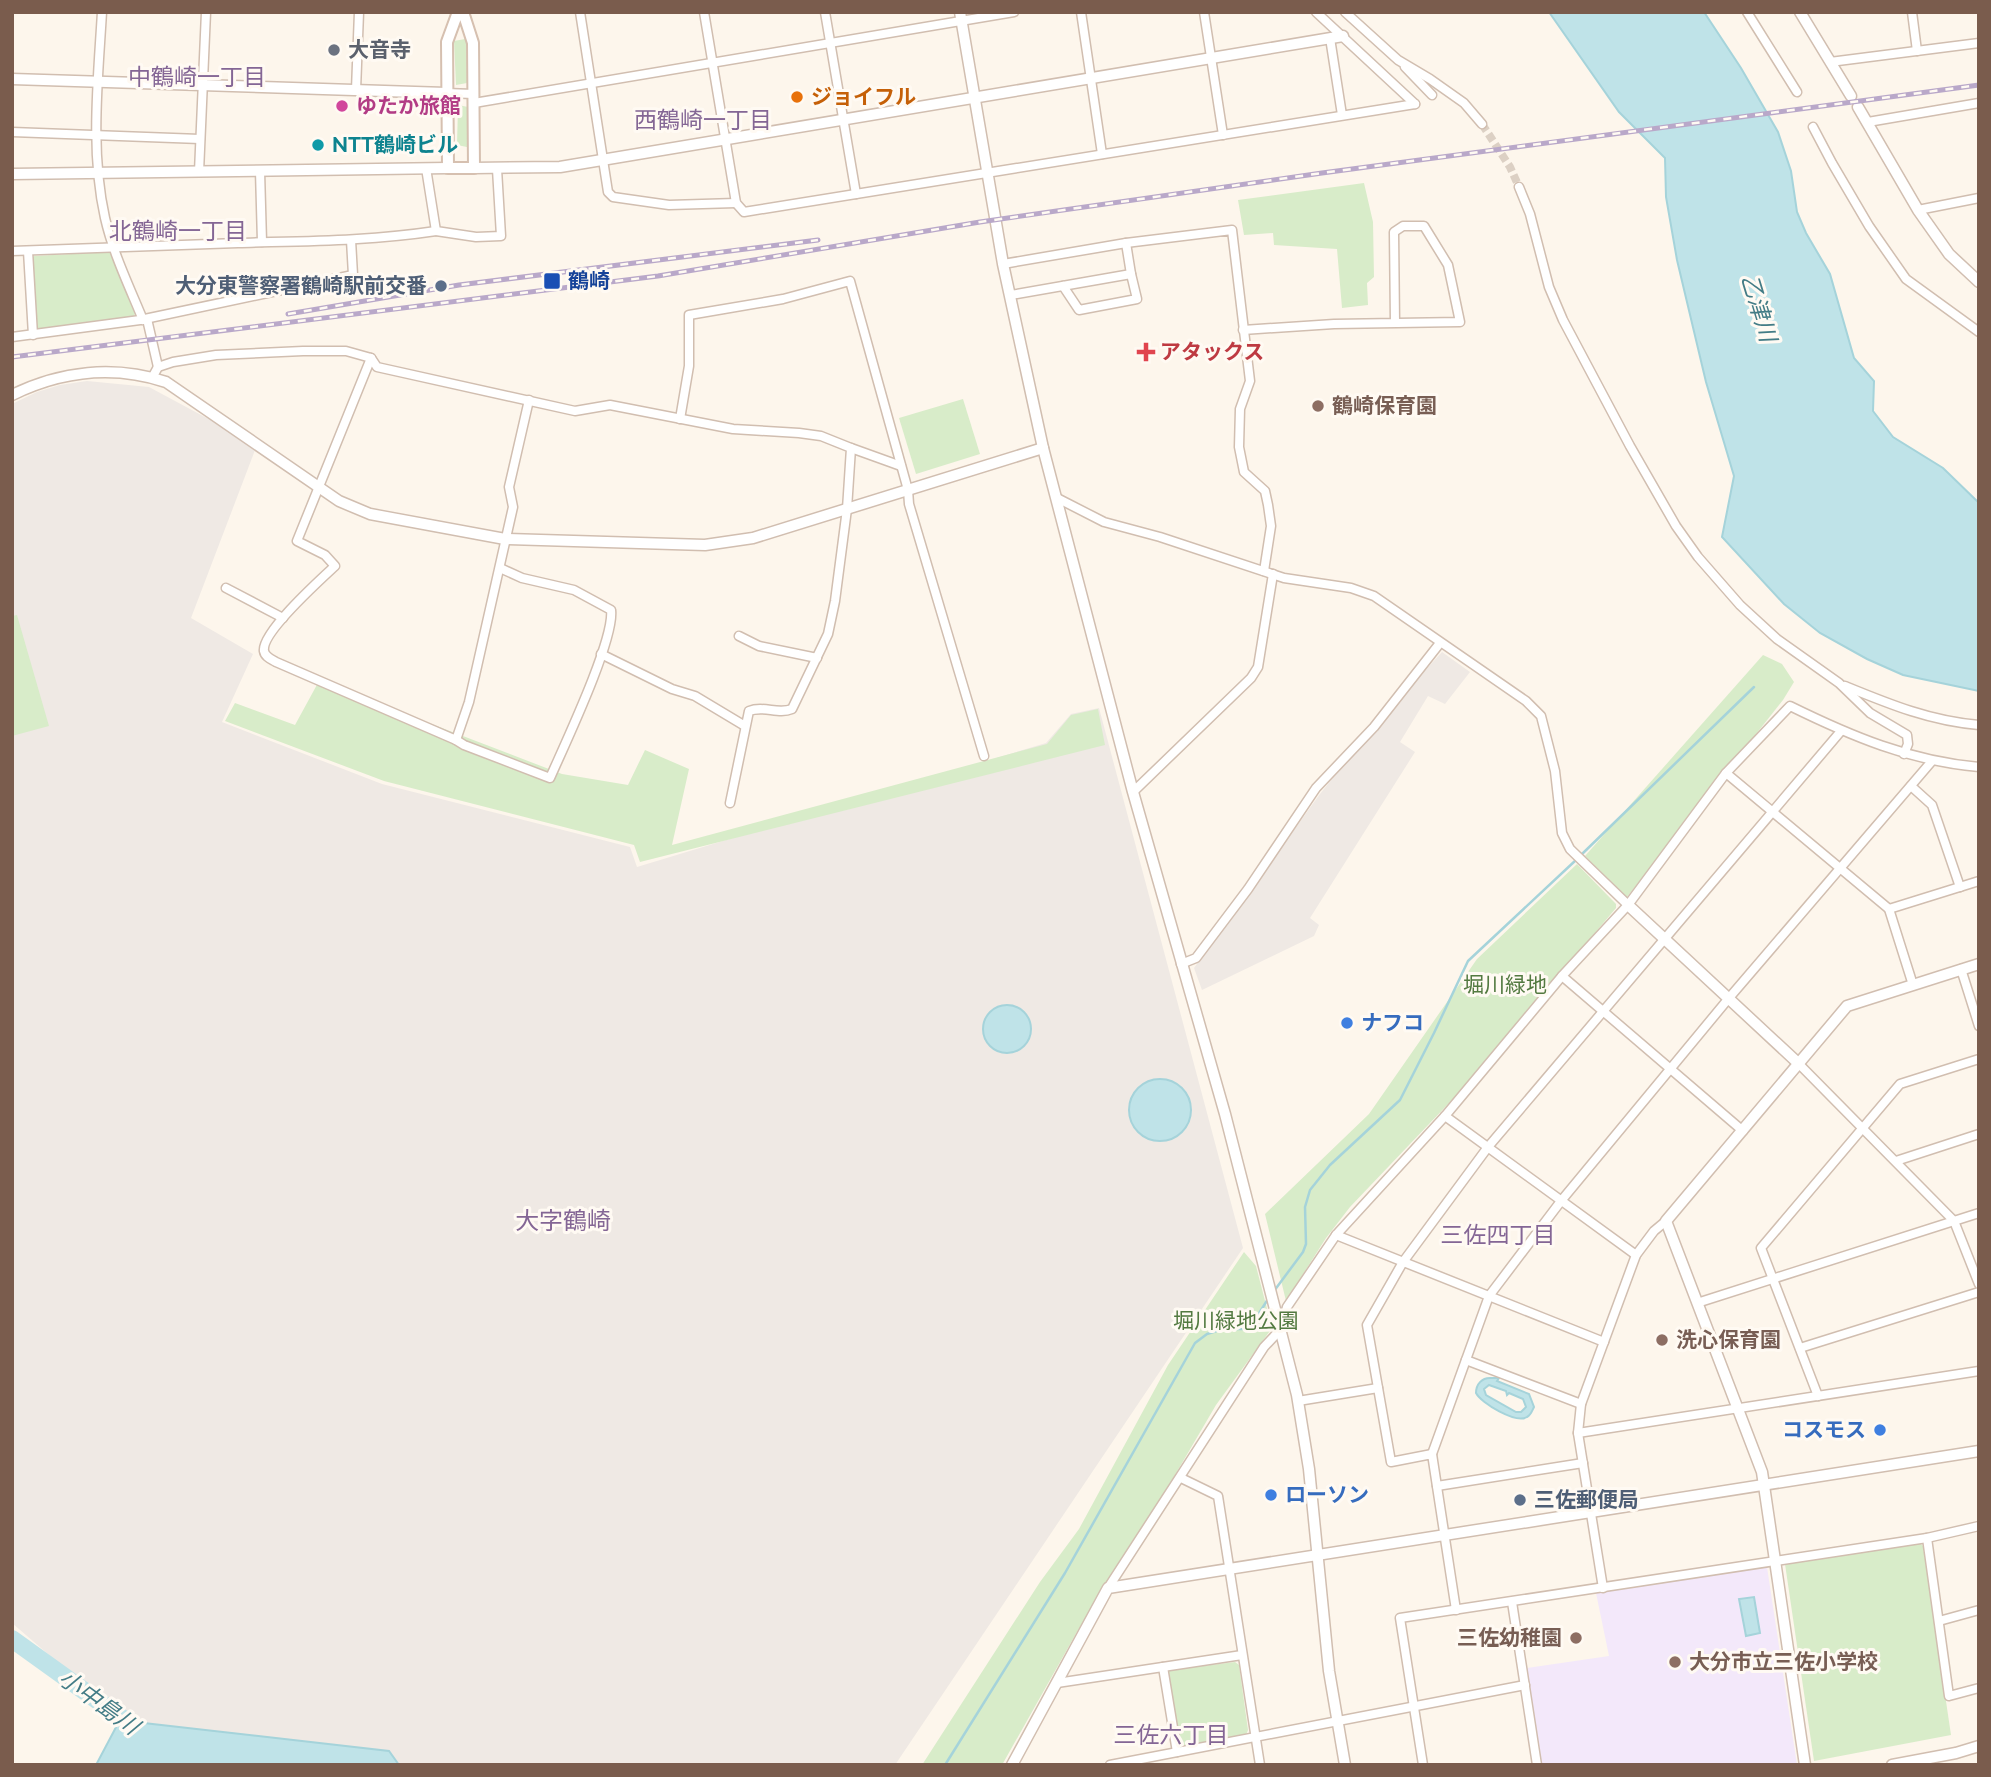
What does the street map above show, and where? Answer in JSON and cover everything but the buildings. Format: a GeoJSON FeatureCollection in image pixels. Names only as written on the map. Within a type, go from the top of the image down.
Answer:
{"type":"FeatureCollection","features":[{"type":"Feature","properties":{"kind":"main road"},"geometry":{"type":"LineString","coordinates":[[460,12],[473,43],[474,168],[447,168],[447,42],[460,12]]}},
{"type":"Feature","properties":{"kind":"street"},"geometry":{"type":"LineString","coordinates":[[102,12],[96,135],[103,209],[114,246],[145,319],[158,367]]}},
{"type":"Feature","properties":{"kind":"street"},"geometry":{"type":"LineString","coordinates":[[199,172],[206,12]]}},
{"type":"Feature","properties":{"kind":"street"},"geometry":{"type":"LineString","coordinates":[[356,90],[359,12]]}},
{"type":"Feature","properties":{"kind":"street"},"geometry":{"type":"LineString","coordinates":[[580,12],[608,192],[613,197],[669,205],[736,203]]}},
{"type":"Feature","properties":{"kind":"street"},"geometry":{"type":"LineString","coordinates":[[704,12],[736,203],[744,212],[1415,104],[1316,12]]}},
{"type":"Feature","properties":{"kind":"street"},"geometry":{"type":"LineString","coordinates":[[825,12],[856,194]]}},
{"type":"Feature","properties":{"kind":"street"},"geometry":{"type":"LineString","coordinates":[[12,79],[446,93],[474,98],[591,83],[830,43],[961,17],[1014,12]]}},
{"type":"Feature","properties":{"kind":"street"},"geometry":{"type":"LineString","coordinates":[[1081,12],[1102,154]]}},
{"type":"Feature","properties":{"kind":"street"},"geometry":{"type":"LineString","coordinates":[[1204,12],[1223,135]]}},
{"type":"Feature","properties":{"kind":"street"},"geometry":{"type":"LineString","coordinates":[[1345,12],[1432,95]]}},
{"type":"Feature","properties":{"kind":"street"},"geometry":{"type":"LineString","coordinates":[[1747,12],[1797,92]]}},
{"type":"Feature","properties":{"kind":"street"},"geometry":{"type":"LineString","coordinates":[[1801,12],[1851,96]]}},
{"type":"Feature","properties":{"kind":"street"},"geometry":{"type":"LineString","coordinates":[[1912,12],[1917,51]]}},
{"type":"Feature","properties":{"kind":"street"},"geometry":{"type":"LineString","coordinates":[[961,17],[1003,264],[1043,449],[1133,792],[1198,1015],[1274,1299],[1298,1401],[1309,1469],[1329,1671],[1345,1765]]}},
{"type":"Feature","properties":{"kind":"street"},"geometry":{"type":"LineString","coordinates":[[474,168],[561,167],[1343,36]]}},
{"type":"Feature","properties":{"kind":"street"},"geometry":{"type":"LineString","coordinates":[[1330,38],[1342,115]]}},
{"type":"Feature","properties":{"kind":"street"},"geometry":{"type":"LineString","coordinates":[[1830,62],[1979,43]]}},
{"type":"Feature","properties":{"kind":"street"},"geometry":{"type":"LineString","coordinates":[[1398,60],[1448,90],[1464,103],[1482,124]]}},
{"type":"Feature","properties":{"kind":"street"},"geometry":{"type":"LineString","coordinates":[[1867,122],[1979,103]]}},
{"type":"Feature","properties":{"kind":"street"},"geometry":{"type":"LineString","coordinates":[[1858,107],[1918,210],[1950,254],[1979,282]]}},
{"type":"Feature","properties":{"kind":"street"},"geometry":{"type":"LineString","coordinates":[[1813,127],[1869,226],[1906,279],[1979,332]]}},
{"type":"Feature","properties":{"kind":"street"},"geometry":{"type":"LineString","coordinates":[[12,132],[200,139]]}},
{"type":"Feature","properties":{"kind":"street"},"geometry":{"type":"LineString","coordinates":[[426,168],[436,231]]}},
{"type":"Feature","properties":{"kind":"street"},"geometry":{"type":"LineString","coordinates":[[12,174],[447,168]]}},
{"type":"Feature","properties":{"kind":"street"},"geometry":{"type":"LineString","coordinates":[[12,251],[351,240],[436,231],[476,237],[501,236],[497,169]]}},
{"type":"Feature","properties":{"kind":"street"},"geometry":{"type":"LineString","coordinates":[[260,171],[262,242]]}},
{"type":"Feature","properties":{"kind":"street"},"geometry":{"type":"LineString","coordinates":[[1519,187],[1530,214],[1549,287],[1563,320],[1630,446],[1676,526],[1699,558],[1740,605],[1794,654],[1839,683],[1910,712],[1938,720],[1979,725]]}},
{"type":"Feature","properties":{"kind":"street"},"geometry":{"type":"LineString","coordinates":[[1918,210],[1979,198]]}},
{"type":"Feature","properties":{"kind":"street"},"geometry":{"type":"LineString","coordinates":[[1243,330],[1334,324],[1460,322],[1448,265],[1424,226],[1403,226],[1394,232],[1395,323]]}},
{"type":"Feature","properties":{"kind":"street"},"geometry":{"type":"LineString","coordinates":[[1003,264],[1126,243],[1232,230],[1250,381],[1240,409],[1240,447],[1244,472],[1265,491],[1271,526],[1258,667],[1251,678],[1133,792]]}},
{"type":"Feature","properties":{"kind":"street"},"geometry":{"type":"LineString","coordinates":[[12,337],[145,319],[353,275],[351,240]]}},
{"type":"Feature","properties":{"kind":"street"},"geometry":{"type":"LineString","coordinates":[[1063,286],[1079,310],[1137,299],[1126,243]]}},
{"type":"Feature","properties":{"kind":"street"},"geometry":{"type":"LineString","coordinates":[[28,251],[33,335]]}},
{"type":"Feature","properties":{"kind":"street"},"geometry":{"type":"LineString","coordinates":[[1011,295],[1131,274]]}},
{"type":"Feature","properties":{"kind":"street"},"geometry":{"type":"LineString","coordinates":[[680,419],[690,366],[689,315],[783,299],[849,281],[908,490],[909,504],[984,756]]}},
{"type":"Feature","properties":{"kind":"street"},"geometry":{"type":"LineString","coordinates":[[152,378],[158,367],[216,355],[346,351],[371,358],[377,367],[575,411],[610,405],[733,429],[821,436],[901,466]]}},
{"type":"Feature","properties":{"kind":"street"},"geometry":{"type":"LineString","coordinates":[[371,358],[297,541],[325,555],[335,566],[283,618],[266,641],[266,656],[464,745],[550,779],[601,654],[612,619],[611,610],[574,590],[522,578],[500,568]]}},
{"type":"Feature","properties":{"kind":"street"},"geometry":{"type":"LineString","coordinates":[[12,395],[37,383],[69,374],[97,372],[166,382],[339,500],[370,514],[505,540],[705,545],[753,538],[1043,449]]}},
{"type":"Feature","properties":{"kind":"street"},"geometry":{"type":"LineString","coordinates":[[456,740],[469,702],[500,568],[513,507],[509,486],[529,400]]}},
{"type":"Feature","properties":{"kind":"street"},"geometry":{"type":"LineString","coordinates":[[730,803],[749,711],[756,708],[785,712],[792,709],[828,634],[847,509],[852,448]]}},
{"type":"Feature","properties":{"kind":"street"},"geometry":{"type":"LineString","coordinates":[[1057,498],[1104,522],[1160,537],[1268,573],[1374,596],[1526,701],[1541,716],[1555,771],[1562,833],[1570,849],[1798,1063],[1954,1221],[1979,1284]]}},
{"type":"Feature","properties":{"kind":"street"},"geometry":{"type":"LineString","coordinates":[[226,588],[283,618]]}},
{"type":"Feature","properties":{"kind":"street"},"geometry":{"type":"LineString","coordinates":[[739,636],[759,646],[817,658]]}},
{"type":"Feature","properties":{"kind":"street"},"geometry":{"type":"LineString","coordinates":[[1181,964],[1196,958],[1248,890],[1315,788],[1374,727],[1440,643]]}},
{"type":"Feature","properties":{"kind":"street"},"geometry":{"type":"LineString","coordinates":[[601,654],[672,689],[695,696],[745,726]]}},
{"type":"Feature","properties":{"kind":"street"},"geometry":{"type":"LineString","coordinates":[[1839,683],[1870,713],[1907,734],[1905,754]]}},
{"type":"Feature","properties":{"kind":"street"},"geometry":{"type":"LineString","coordinates":[[1012,1765],[1108,1588],[1264,1347],[1281,1329],[1287,1307],[1336,1235],[1445,1116],[1562,976],[1628,905],[1726,774],[1790,706],[1841,731],[1905,754],[1932,761],[1979,767]]}},
{"type":"Feature","properties":{"kind":"street"},"geometry":{"type":"LineString","coordinates":[[1432,1454],[1391,1462],[1367,1325],[1403,1262],[1488,1147],[1841,731]]}},
{"type":"Feature","properties":{"kind":"street"},"geometry":{"type":"LineString","coordinates":[[1456,1610],[1432,1454],[1489,1296],[1561,1201],[1729,998],[1932,761]]}},
{"type":"Feature","properties":{"kind":"street"},"geometry":{"type":"LineString","coordinates":[[1726,774],[1889,909],[1913,985]]}},
{"type":"Feature","properties":{"kind":"street"},"geometry":{"type":"LineString","coordinates":[[1911,786],[1932,805],[1960,887]]}},
{"type":"Feature","properties":{"kind":"street"},"geometry":{"type":"LineString","coordinates":[[1889,909],[1979,881]]}},
{"type":"Feature","properties":{"kind":"street"},"geometry":{"type":"LineString","coordinates":[[1603,1588],[1578,1433],[1581,1404],[1636,1255],[1847,1006],[1979,964]]}},
{"type":"Feature","properties":{"kind":"street"},"geometry":{"type":"LineString","coordinates":[[1961,969],[1979,1026]]}},
{"type":"Feature","properties":{"kind":"street"},"geometry":{"type":"LineString","coordinates":[[1562,976],[1743,1131]]}},
{"type":"Feature","properties":{"kind":"street"},"geometry":{"type":"LineString","coordinates":[[1818,1396],[1761,1248],[1900,1084],[1979,1059]]}},
{"type":"Feature","properties":{"kind":"street"},"geometry":{"type":"LineString","coordinates":[[1445,1116],[1636,1255]]}},
{"type":"Feature","properties":{"kind":"street"},"geometry":{"type":"LineString","coordinates":[[1895,1161],[1979,1135]]}},
{"type":"Feature","properties":{"kind":"street"},"geometry":{"type":"LineString","coordinates":[[1697,1303],[1979,1213]]}},
{"type":"Feature","properties":{"kind":"street"},"geometry":{"type":"LineString","coordinates":[[1666,1221],[1762,1472],[1805,1765]]}},
{"type":"Feature","properties":{"kind":"street"},"geometry":{"type":"LineString","coordinates":[[1336,1235],[1604,1342]]}},
{"type":"Feature","properties":{"kind":"street"},"geometry":{"type":"LineString","coordinates":[[1800,1348],[1979,1292]]}},
{"type":"Feature","properties":{"kind":"street"},"geometry":{"type":"LineString","coordinates":[[1466,1360],[1581,1404]]}},
{"type":"Feature","properties":{"kind":"street"},"geometry":{"type":"LineString","coordinates":[[1578,1433],[1979,1371]]}},
{"type":"Feature","properties":{"kind":"street"},"geometry":{"type":"LineString","coordinates":[[1298,1401],[1378,1388]]}},
{"type":"Feature","properties":{"kind":"street"},"geometry":{"type":"LineString","coordinates":[[1108,1588],[1979,1451]]}},
{"type":"Feature","properties":{"kind":"street"},"geometry":{"type":"LineString","coordinates":[[1437,1486],[1583,1463]]}},
{"type":"Feature","properties":{"kind":"street"},"geometry":{"type":"LineString","coordinates":[[1181,1478],[1218,1496],[1260,1765]]}},
{"type":"Feature","properties":{"kind":"street"},"geometry":{"type":"LineString","coordinates":[[1423,1765],[1400,1618],[1927,1538],[1979,1526]]}},
{"type":"Feature","properties":{"kind":"street"},"geometry":{"type":"LineString","coordinates":[[1927,1538],[1949,1696],[1979,1688]]}},
{"type":"Feature","properties":{"kind":"street"},"geometry":{"type":"LineString","coordinates":[[1512,1602],[1537,1765]]}},
{"type":"Feature","properties":{"kind":"street"},"geometry":{"type":"LineString","coordinates":[[1939,1621],[1979,1610]]}},
{"type":"Feature","properties":{"kind":"street"},"geometry":{"type":"LineString","coordinates":[[1057,1683],[1242,1655]]}},
{"type":"Feature","properties":{"kind":"street"},"geometry":{"type":"LineString","coordinates":[[1163,1667],[1177,1752]]}},
{"type":"Feature","properties":{"kind":"street"},"geometry":{"type":"LineString","coordinates":[[1110,1765],[1138,1762],[1177,1752],[1525,1685]]}},
{"type":"Feature","properties":{"kind":"street"},"geometry":{"type":"LineString","coordinates":[[1892,1765],[1979,1746]]}},
{"type":"Feature","properties":{"kind":"shaded area"},"geometry":{"type":"Polygon","coordinates":[[[87,381],[149,387],[257,445],[191,618],[253,654],[222,722],[382,784],[630,847],[637,867],[1046,743],[1071,714],[1099,708],[1243,1248],[895,1765],[399,1765],[388,1751],[135,1722],[100,1699],[12,1623],[12,404],[37,392],[87,381]]]}},
{"type":"Feature","properties":{"kind":"shaded area"},"geometry":{"type":"Polygon","coordinates":[[[1442,652],[1470,672],[1445,704],[1428,696],[1400,742],[1415,752],[1310,918],[1319,925],[1314,936],[1202,990],[1194,968],[1320,794],[1376,724],[1442,652]]]}},
{"type":"Feature","properties":{"kind":"shaded area","name":"大分市立三佐小学校"},"geometry":{"type":"Polygon","coordinates":[[[1767,1567],[1797,1765],[1541,1765],[1527,1668],[1609,1656],[1596,1593],[1767,1567]]]}},
{"type":"Feature","properties":{"kind":"green space"},"geometry":{"type":"Polygon","coordinates":[[[465,39],[467,83],[456,85],[454,41],[465,39]]]}},
{"type":"Feature","properties":{"kind":"green space"},"geometry":{"type":"Polygon","coordinates":[[[458,105],[468,107],[467,147],[457,145],[458,105]]]}},
{"type":"Feature","properties":{"kind":"green space"},"geometry":{"type":"Polygon","coordinates":[[[1364,183],[1373,222],[1374,277],[1367,283],[1368,305],[1342,308],[1337,249],[1274,245],[1273,233],[1244,235],[1238,200],[1364,183]]]}},
{"type":"Feature","properties":{"kind":"green space"},"geometry":{"type":"Polygon","coordinates":[[[109,252],[113,255],[135,314],[133,317],[38,331],[34,327],[31,260],[34,256],[109,252]]]}},
{"type":"Feature","properties":{"kind":"green space"},"geometry":{"type":"Polygon","coordinates":[[[963,399],[980,454],[916,474],[899,418],[963,399]]]}},
{"type":"Feature","properties":{"kind":"green space"},"geometry":{"type":"Polygon","coordinates":[[[17,615],[49,726],[12,736],[12,616],[17,615]]]}},
{"type":"Feature","properties":{"kind":"green space"},"geometry":{"type":"Polygon","coordinates":[[[1763,655],[1782,664],[1794,682],[1783,700],[1627,897],[1585,856],[1763,655]]]}},
{"type":"Feature","properties":{"kind":"green space"},"geometry":{"type":"Polygon","coordinates":[[[319,681],[562,774],[628,785],[645,750],[689,769],[672,845],[1047,744],[1071,715],[1098,709],[1105,745],[640,862],[634,845],[384,781],[225,721],[235,703],[295,725],[319,681]]]}},
{"type":"Feature","properties":{"kind":"green space","name":"堀川緑地"},"geometry":{"type":"Polygon","coordinates":[[[1577,864],[1616,904],[1616,908],[1469,1082],[1350,1207],[1326,1238],[1286,1301],[1265,1214],[1369,1114],[1477,959],[1577,864]]]}},
{"type":"Feature","properties":{"kind":"green space","name":"堀川緑地公園"},"geometry":{"type":"Polygon","coordinates":[[[1244,1252],[1256,1266],[1272,1328],[1216,1405],[1148,1521],[1078,1630],[1002,1765],[922,1765],[1040,1582],[1079,1529],[1168,1365],[1244,1252]]]}},
{"type":"Feature","properties":{"kind":"green space"},"geometry":{"type":"Polygon","coordinates":[[[1920,1543],[1923,1546],[1951,1735],[1814,1761],[1785,1564],[1920,1543]]]}},
{"type":"Feature","properties":{"kind":"green space"},"geometry":{"type":"Polygon","coordinates":[[[1235,1662],[1239,1665],[1248,1730],[1246,1735],[1182,1747],[1178,1744],[1167,1675],[1170,1670],[1235,1662]]]}},
{"type":"Feature","properties":{"kind":"water","name":"乙津川"},"geometry":{"type":"Polygon","coordinates":[[[1549,12],[1704,12],[1741,68],[1778,132],[1791,171],[1797,212],[1830,274],[1854,358],[1874,381],[1873,411],[1893,437],[1943,468],[1979,503],[1979,691],[1903,675],[1820,633],[1784,604],[1722,537],[1734,476],[1706,382],[1677,260],[1666,197],[1665,158],[1619,112],[1549,12]]]}},
{"type":"Feature","properties":{"kind":"water"},"geometry":{"type":"Polygon","coordinates":[[[1007,1005],[1024,1012],[1031,1029],[1024,1046],[1007,1053],[990,1046],[983,1029],[990,1012],[1007,1005]]]}},
{"type":"Feature","properties":{"kind":"water"},"geometry":{"type":"Polygon","coordinates":[[[1160,1079],[1172,1081],[1182,1088],[1189,1098],[1189,1122],[1182,1132],[1172,1139],[1160,1141],[1148,1139],[1138,1132],[1131,1122],[1129,1110],[1131,1098],[1138,1088],[1148,1081],[1160,1079]]]}},
{"type":"Feature","properties":{"kind":"water"},"geometry":{"type":"Polygon","coordinates":[[[1487,1378],[1499,1378],[1497,1381],[1529,1394],[1534,1407],[1530,1415],[1515,1418],[1479,1397],[1476,1393],[1477,1387],[1487,1378]],[[1489,1385],[1484,1389],[1486,1395],[1516,1412],[1521,1412],[1526,1407],[1523,1399],[1509,1393],[1507,1395],[1506,1391],[1489,1385]]]}},
{"type":"Feature","properties":{"kind":"water"},"geometry":{"type":"Polygon","coordinates":[[[1754,1597],[1760,1633],[1746,1636],[1739,1599],[1754,1597]]]}},
{"type":"Feature","properties":{"kind":"water"},"geometry":{"type":"Polygon","coordinates":[[[123,1714],[135,1722],[389,1751],[399,1765],[96,1765],[123,1714]]]}},
{"type":"Feature","properties":{"kind":"waterway"},"geometry":{"type":"LineString","coordinates":[[1581,855],[1754,687]]}},
{"type":"Feature","properties":{"kind":"waterway"},"geometry":{"type":"LineString","coordinates":[[1274,1291],[1306,1244],[1305,1207],[1310,1190],[1330,1165],[1400,1100],[1468,961],[1576,860]]}},
{"type":"Feature","properties":{"kind":"waterway"},"geometry":{"type":"LineString","coordinates":[[945,1765],[1065,1573],[1195,1343],[1207,1334],[1223,1329],[1243,1329],[1253,1323],[1268,1299]]}},
{"type":"Feature","properties":{"kind":"waterway","name":"小中島川"},"geometry":{"type":"LineString","coordinates":[[12,1639],[140,1731]]}},
{"type":"Feature","properties":{"kind":"tunnel"},"geometry":{"type":"LineString","coordinates":[[1482,124],[1510,167],[1519,187]]}},
{"type":"Feature","properties":{"kind":"railway"},"geometry":{"type":"LineString","coordinates":[[12,357],[658,276],[980,222],[1979,85]]}},
{"type":"Feature","properties":{"kind":"railway"},"geometry":{"type":"LineString","coordinates":[[288,314],[459,285],[818,240]]}},
{"type":"Feature","properties":{"kind":"place","name":"大音寺"},"geometry":{"type":"Point","coordinates":[334,50]}},
{"type":"Feature","properties":{"kind":"place","name":"ジョイフル"},"geometry":{"type":"Point","coordinates":[797,97]}},
{"type":"Feature","properties":{"kind":"place","name":"ゆたか旅館"},"geometry":{"type":"Point","coordinates":[342,106]}},
{"type":"Feature","properties":{"kind":"place","name":"NTT鶴崎ビル"},"geometry":{"type":"Point","coordinates":[318,145]}},
{"type":"Feature","properties":{"kind":"place","name":"鶴崎"},"geometry":{"type":"Point","coordinates":[552,281]}},
{"type":"Feature","properties":{"kind":"place","name":"大分東警察署鶴崎駅前交番"},"geometry":{"type":"Point","coordinates":[441,286]}},
{"type":"Feature","properties":{"kind":"place","name":"アタックス"},"geometry":{"type":"Point","coordinates":[1146,352]}},
{"type":"Feature","properties":{"kind":"place","name":"鶴崎保育園"},"geometry":{"type":"Point","coordinates":[1318,406]}},
{"type":"Feature","properties":{"kind":"place","name":"ナフコ"},"geometry":{"type":"Point","coordinates":[1347,1023]}},
{"type":"Feature","properties":{"kind":"place","name":"洗心保育園"},"geometry":{"type":"Point","coordinates":[1662,1340]}},
{"type":"Feature","properties":{"kind":"place","name":"コスモス"},"geometry":{"type":"Point","coordinates":[1880,1430]}},
{"type":"Feature","properties":{"kind":"place","name":"ローソン"},"geometry":{"type":"Point","coordinates":[1271,1495]}},
{"type":"Feature","properties":{"kind":"place","name":"三佐郵便局"},"geometry":{"type":"Point","coordinates":[1520,1500]}},
{"type":"Feature","properties":{"kind":"place","name":"三佐幼稚園"},"geometry":{"type":"Point","coordinates":[1576,1638]}},
{"type":"Feature","properties":{"kind":"place","name":"大分市立三佐小学校"},"geometry":{"type":"Point","coordinates":[1675,1662]}},
{"type":"Feature","properties":{"kind":"district","name":"中鶴崎一丁目"},"geometry":{"type":"Point","coordinates":[197,77]}},
{"type":"Feature","properties":{"kind":"district","name":"西鶴崎一丁目"},"geometry":{"type":"Point","coordinates":[703,120]}},
{"type":"Feature","properties":{"kind":"district","name":"北鶴崎一丁目"},"geometry":{"type":"Point","coordinates":[178,231]}},
{"type":"Feature","properties":{"kind":"district","name":"大字鶴崎"},"geometry":{"type":"Point","coordinates":[563,1221]}},
{"type":"Feature","properties":{"kind":"district","name":"三佐四丁目"},"geometry":{"type":"Point","coordinates":[1498,1235]}},
{"type":"Feature","properties":{"kind":"district","name":"三佐六丁目"},"geometry":{"type":"Point","coordinates":[1171,1735]}}]}
